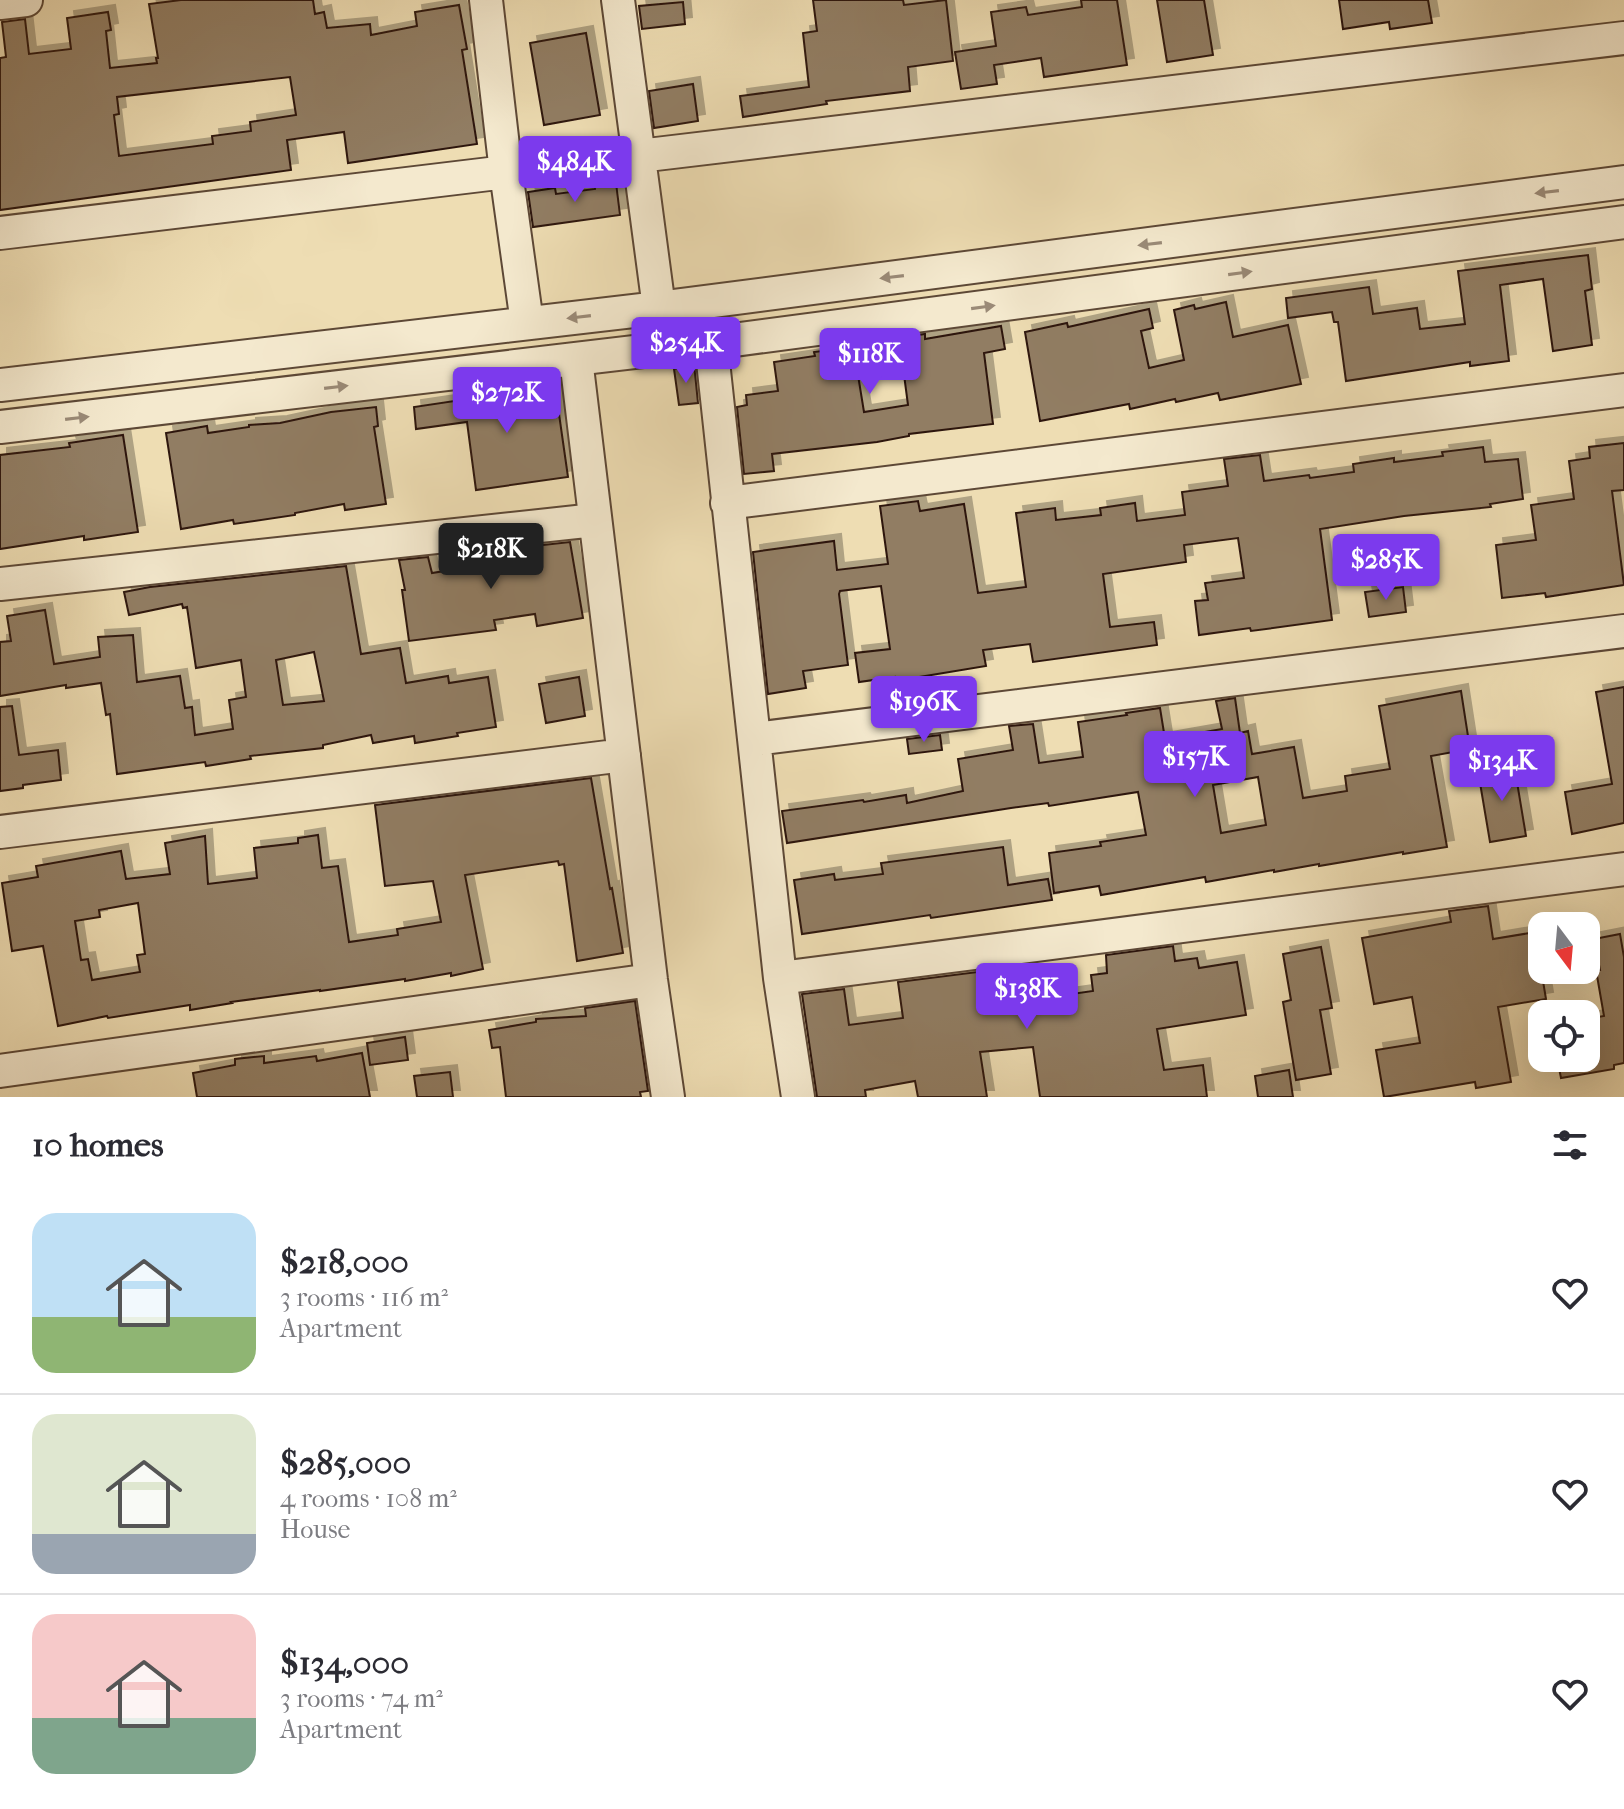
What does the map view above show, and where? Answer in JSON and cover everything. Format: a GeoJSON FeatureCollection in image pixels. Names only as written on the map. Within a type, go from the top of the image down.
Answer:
{"type":"FeatureCollection","features":[{"type":"Feature","properties":{"kind":"street"},"geometry":{"type":"LineString","coordinates":[[0,3],[26,0]]}},
{"type":"Feature","properties":{"kind":"street"},"geometry":{"type":"LineString","coordinates":[[486,0],[527,323]]}},
{"type":"Feature","properties":{"kind":"street"},"geometry":{"type":"LineString","coordinates":[[618,0],[659,308]]}},
{"type":"Feature","properties":{"kind":"street"},"geometry":{"type":"LineString","coordinates":[[639,156],[1624,38]]}},
{"type":"Feature","properties":{"kind":"street"},"geometry":{"type":"LineString","coordinates":[[0,233],[506,172]]}},
{"type":"Feature","properties":{"kind":"street"},"geometry":{"type":"LineString","coordinates":[[0,385],[659,308],[1624,182]]}},
{"type":"Feature","properties":{"kind":"street"},"geometry":{"type":"LineString","coordinates":[[0,427],[711,343],[1624,222]]}},
{"type":"Feature","properties":{"kind":"street"},"geometry":{"type":"LineString","coordinates":[[760,294],[765,335]]}},
{"type":"Feature","properties":{"kind":"street"},"geometry":{"type":"LineString","coordinates":[[711,343],[780,978],[798,1097]]}},
{"type":"Feature","properties":{"kind":"street"},"geometry":{"type":"LineString","coordinates":[[576,359],[668,1097]]}},
{"type":"Feature","properties":{"kind":"street"},"geometry":{"type":"LineString","coordinates":[[727,503],[1624,390]]}},
{"type":"Feature","properties":{"kind":"street"},"geometry":{"type":"LineString","coordinates":[[0,584],[595,520]]}},
{"type":"Feature","properties":{"kind":"street"},"geometry":{"type":"LineString","coordinates":[[754,739],[1624,631]]}},
{"type":"Feature","properties":{"kind":"street"},"geometry":{"type":"LineString","coordinates":[[0,832],[624,755]]}},
{"type":"Feature","properties":{"kind":"street"},"geometry":{"type":"LineString","coordinates":[[780,978],[1624,869]]}},
{"type":"Feature","properties":{"kind":"street"},"geometry":{"type":"LineString","coordinates":[[0,1071],[651,980]]}},
{"type":"Feature","properties":{"kind":"building"},"geometry":{"type":"Polygon","coordinates":[[[181,0],[313,0],[315,14],[324,12],[327,28],[370,24],[371,35],[417,26],[415,12],[459,5],[467,49],[462,50],[477,144],[348,163],[344,132],[287,140],[291,170],[0,210],[0,58],[6,57],[2,22],[25,19],[29,54],[71,49],[67,18],[108,12],[111,30],[106,31],[110,68],[157,63],[149,4],[181,0]],[[290,77],[117,97],[119,114],[114,115],[119,156],[213,144],[212,136],[251,131],[250,122],[296,115],[290,77]]]}},
{"type":"Feature","properties":{"kind":"building"},"geometry":{"type":"Polygon","coordinates":[[[813,0],[903,0],[904,5],[946,0],[953,61],[908,67],[910,91],[826,101],[827,104],[743,117],[740,96],[809,87],[803,33],[817,31],[813,0]]]}},
{"type":"Feature","properties":{"kind":"building"},"geometry":{"type":"Polygon","coordinates":[[[1081,0],[1117,0],[1127,65],[1044,77],[1041,58],[994,65],[997,84],[961,89],[955,52],[996,46],[991,12],[1026,7],[1028,15],[1082,7],[1081,0]]]}},
{"type":"Feature","properties":{"kind":"building"},"geometry":{"type":"Polygon","coordinates":[[[1157,0],[1204,0],[1213,55],[1167,62],[1157,0]]]}},
{"type":"Feature","properties":{"kind":"building"},"geometry":{"type":"Polygon","coordinates":[[[1339,0],[1428,0],[1432,23],[1390,29],[1389,22],[1343,29],[1339,0]]]}},
{"type":"Feature","properties":{"kind":"building"},"geometry":{"type":"Polygon","coordinates":[[[683,2],[685,24],[642,29],[639,6],[683,2]]]}},
{"type":"Feature","properties":{"kind":"building"},"geometry":{"type":"Polygon","coordinates":[[[586,33],[600,115],[544,125],[530,43],[586,33]]]}},
{"type":"Feature","properties":{"kind":"building"},"geometry":{"type":"Polygon","coordinates":[[[693,84],[698,121],[654,128],[649,91],[693,84]]]}},
{"type":"Feature","properties":{"kind":"building"},"geometry":{"type":"Polygon","coordinates":[[[615,175],[620,215],[533,227],[528,192],[555,188],[556,194],[595,189],[594,178],[615,175]]]}},
{"type":"Feature","properties":{"kind":"building"},"geometry":{"type":"Polygon","coordinates":[[[1588,255],[1592,289],[1585,291],[1592,345],[1553,351],[1543,279],[1500,285],[1509,361],[1470,366],[1470,362],[1346,381],[1338,322],[1334,322],[1332,312],[1288,318],[1286,298],[1369,287],[1373,314],[1417,308],[1420,329],[1465,324],[1458,271],[1588,255]]]}},
{"type":"Feature","properties":{"kind":"building"},"geometry":{"type":"Polygon","coordinates":[[[1226,302],[1233,337],[1288,325],[1301,384],[1220,400],[1218,393],[1130,409],[1129,404],[1040,421],[1025,332],[1067,323],[1068,327],[1149,309],[1153,328],[1141,331],[1149,368],[1184,360],[1174,310],[1226,302]]]}},
{"type":"Feature","properties":{"kind":"building"},"geometry":{"type":"Polygon","coordinates":[[[1001,326],[1005,349],[984,353],[993,424],[772,454],[774,471],[744,474],[737,407],[747,405],[746,395],[778,391],[774,362],[815,356],[814,352],[855,347],[855,351],[898,344],[897,338],[925,334],[925,339],[1001,326]],[[903,367],[858,375],[864,412],[908,405],[903,367]]]}},
{"type":"Feature","properties":{"kind":"building"},"geometry":{"type":"Polygon","coordinates":[[[694,364],[698,403],[679,405],[674,369],[694,364]]]}},
{"type":"Feature","properties":{"kind":"building"},"geometry":{"type":"Polygon","coordinates":[[[555,386],[568,477],[476,490],[467,422],[416,429],[414,407],[555,386]]]}},
{"type":"Feature","properties":{"kind":"building"},"geometry":{"type":"Polygon","coordinates":[[[376,407],[378,426],[374,427],[386,504],[345,510],[344,504],[295,515],[234,524],[233,520],[181,529],[166,433],[207,426],[208,433],[376,407]]]}},
{"type":"Feature","properties":{"kind":"building"},"geometry":{"type":"Polygon","coordinates":[[[123,435],[138,532],[84,540],[84,536],[0,549],[0,455],[70,447],[69,443],[123,435]]]}},
{"type":"Feature","properties":{"kind":"building"},"geometry":{"type":"Polygon","coordinates":[[[1624,443],[1624,490],[1612,491],[1624,585],[1546,597],[1545,593],[1502,598],[1496,545],[1536,540],[1531,505],[1574,499],[1569,461],[1590,458],[1589,447],[1624,443]]]}},
{"type":"Feature","properties":{"kind":"building"},"geometry":{"type":"Polygon","coordinates":[[[1483,447],[1485,462],[1518,459],[1523,499],[1490,504],[1491,507],[1320,529],[1332,620],[1199,635],[1195,601],[1208,600],[1205,583],[1244,578],[1238,538],[1184,545],[1186,562],[1103,574],[1110,627],[1154,622],[1157,645],[1033,662],[1030,644],[983,650],[986,666],[895,681],[895,677],[859,682],[855,653],[890,649],[881,586],[840,591],[848,665],[803,671],[806,688],[768,694],[753,552],[834,541],[837,570],[888,564],[880,506],[918,501],[920,511],[964,504],[978,593],[1026,587],[1016,513],[1055,508],[1056,520],[1101,515],[1100,508],[1135,503],[1137,521],[1185,515],[1182,492],[1228,486],[1224,459],[1260,455],[1264,481],[1354,472],[1353,464],[1443,456],[1442,452],[1483,447]]]}},
{"type":"Feature","properties":{"kind":"building"},"geometry":{"type":"Polygon","coordinates":[[[570,542],[583,618],[537,626],[535,614],[494,620],[496,630],[409,641],[399,560],[428,557],[432,573],[481,565],[479,552],[570,542]]]}},
{"type":"Feature","properties":{"kind":"building"},"geometry":{"type":"Polygon","coordinates":[[[346,566],[361,654],[400,648],[406,683],[448,676],[449,683],[488,677],[496,727],[415,743],[414,736],[373,743],[371,735],[323,745],[323,748],[250,756],[251,759],[206,766],[205,762],[117,774],[110,714],[106,715],[101,683],[66,688],[66,685],[0,696],[0,642],[11,641],[7,616],[45,610],[54,664],[100,657],[98,637],[133,635],[137,682],[180,676],[185,708],[192,707],[195,735],[233,729],[229,700],[246,697],[241,660],[196,668],[187,607],[183,608],[182,604],[129,615],[124,592],[346,566]],[[314,652],[276,660],[283,705],[324,701],[314,652]]]}},
{"type":"Feature","properties":{"kind":"building"},"geometry":{"type":"Polygon","coordinates":[[[1403,587],[1406,612],[1369,617],[1365,592],[1403,587]]]}},
{"type":"Feature","properties":{"kind":"building"},"geometry":{"type":"Polygon","coordinates":[[[579,677],[585,716],[546,723],[539,684],[579,677]]]}},
{"type":"Feature","properties":{"kind":"building"},"geometry":{"type":"Polygon","coordinates":[[[1624,687],[1624,823],[1572,834],[1565,792],[1612,784],[1596,692],[1624,687]]]}},
{"type":"Feature","properties":{"kind":"building"},"geometry":{"type":"Polygon","coordinates":[[[1461,691],[1470,749],[1431,756],[1447,847],[1206,882],[1205,877],[1101,895],[1099,886],[1054,893],[1049,853],[1101,846],[1100,842],[1146,835],[1138,792],[1049,806],[1048,803],[1011,808],[787,843],[782,811],[906,795],[907,803],[963,791],[958,759],[1013,750],[1009,726],[1033,724],[1039,763],[1083,757],[1078,722],[1160,708],[1165,739],[1222,729],[1216,701],[1235,698],[1240,733],[1248,731],[1252,754],[1294,747],[1303,798],[1347,791],[1345,776],[1390,769],[1379,706],[1461,691]],[[1258,777],[1213,785],[1221,833],[1266,825],[1258,777]]]}},
{"type":"Feature","properties":{"kind":"building"},"geometry":{"type":"Polygon","coordinates":[[[12,706],[19,755],[58,750],[61,780],[0,791],[0,707],[12,706]]]}},
{"type":"Feature","properties":{"kind":"building"},"geometry":{"type":"Polygon","coordinates":[[[940,735],[942,750],[909,754],[907,739],[940,735]]]}},
{"type":"Feature","properties":{"kind":"building"},"geometry":{"type":"Polygon","coordinates":[[[1514,764],[1526,836],[1490,842],[1478,771],[1514,764]]]}},
{"type":"Feature","properties":{"kind":"building"},"geometry":{"type":"Polygon","coordinates":[[[591,778],[623,953],[577,961],[564,864],[559,865],[558,861],[465,875],[483,969],[451,976],[451,973],[320,990],[190,1010],[190,1005],[58,1026],[43,946],[12,951],[2,883],[38,877],[36,866],[121,851],[126,879],[170,874],[165,843],[205,836],[208,884],[257,878],[254,848],[298,843],[298,838],[318,835],[322,868],[338,866],[349,942],[398,935],[397,929],[441,922],[433,881],[385,886],[375,805],[591,778]],[[138,903],[99,910],[100,917],[75,921],[81,960],[88,959],[92,980],[140,972],[137,955],[145,954],[138,903]]]}},
{"type":"Feature","properties":{"kind":"building"},"geometry":{"type":"Polygon","coordinates":[[[1003,847],[1008,885],[1048,879],[1052,900],[802,934],[794,880],[834,874],[835,880],[883,874],[881,863],[1003,847]]]}},
{"type":"Feature","properties":{"kind":"building"},"geometry":{"type":"Polygon","coordinates":[[[1488,906],[1493,939],[1528,933],[1528,984],[1544,984],[1546,999],[1498,1007],[1511,1082],[1476,1088],[1475,1082],[1384,1097],[1376,1050],[1420,1043],[1412,997],[1374,1004],[1362,938],[1451,922],[1449,911],[1488,906]]]}},
{"type":"Feature","properties":{"kind":"building"},"geometry":{"type":"Polygon","coordinates":[[[1620,934],[1624,957],[1624,1063],[1600,1071],[1600,1017],[1604,1016],[1598,984],[1600,938],[1620,934]]]}},
{"type":"Feature","properties":{"kind":"building"},"geometry":{"type":"Polygon","coordinates":[[[1173,946],[1175,961],[1197,958],[1199,968],[1237,962],[1246,1015],[1157,1029],[1164,1070],[1203,1065],[1207,1097],[1040,1097],[1033,1047],[980,1052],[987,1097],[918,1097],[915,1081],[865,1090],[866,1097],[817,1097],[802,994],[844,989],[849,1025],[903,1018],[898,982],[1017,967],[1021,985],[1029,985],[1030,1000],[1093,991],[1091,975],[1107,973],[1106,955],[1173,946]]]}},
{"type":"Feature","properties":{"kind":"building"},"geometry":{"type":"Polygon","coordinates":[[[1321,947],[1332,1008],[1320,1010],[1331,1074],[1296,1080],[1283,1002],[1291,1000],[1283,954],[1321,947]]]}},
{"type":"Feature","properties":{"kind":"building"},"geometry":{"type":"Polygon","coordinates":[[[635,1001],[648,1091],[640,1092],[641,1097],[506,1097],[500,1047],[492,1048],[489,1030],[536,1022],[536,1019],[586,1016],[585,1008],[635,1001]]]}},
{"type":"Feature","properties":{"kind":"building"},"geometry":{"type":"Polygon","coordinates":[[[405,1037],[408,1060],[370,1065],[367,1043],[405,1037]]]}},
{"type":"Feature","properties":{"kind":"building"},"geometry":{"type":"Polygon","coordinates":[[[362,1053],[370,1097],[197,1097],[193,1073],[235,1065],[235,1059],[264,1056],[264,1063],[316,1056],[317,1061],[362,1053]]]}},
{"type":"Feature","properties":{"kind":"building"},"geometry":{"type":"Polygon","coordinates":[[[1289,1070],[1293,1097],[1258,1097],[1255,1076],[1289,1070]]]}},
{"type":"Feature","properties":{"kind":"building"},"geometry":{"type":"Polygon","coordinates":[[[450,1072],[453,1097],[417,1097],[414,1076],[450,1072]]]}},
{"type":"Feature","properties":{"kind":"building"},"geometry":{"type":"Polygon","coordinates":[[[1560,1072],[1596,1072],[1561,1078],[1560,1072]]]}}]}
